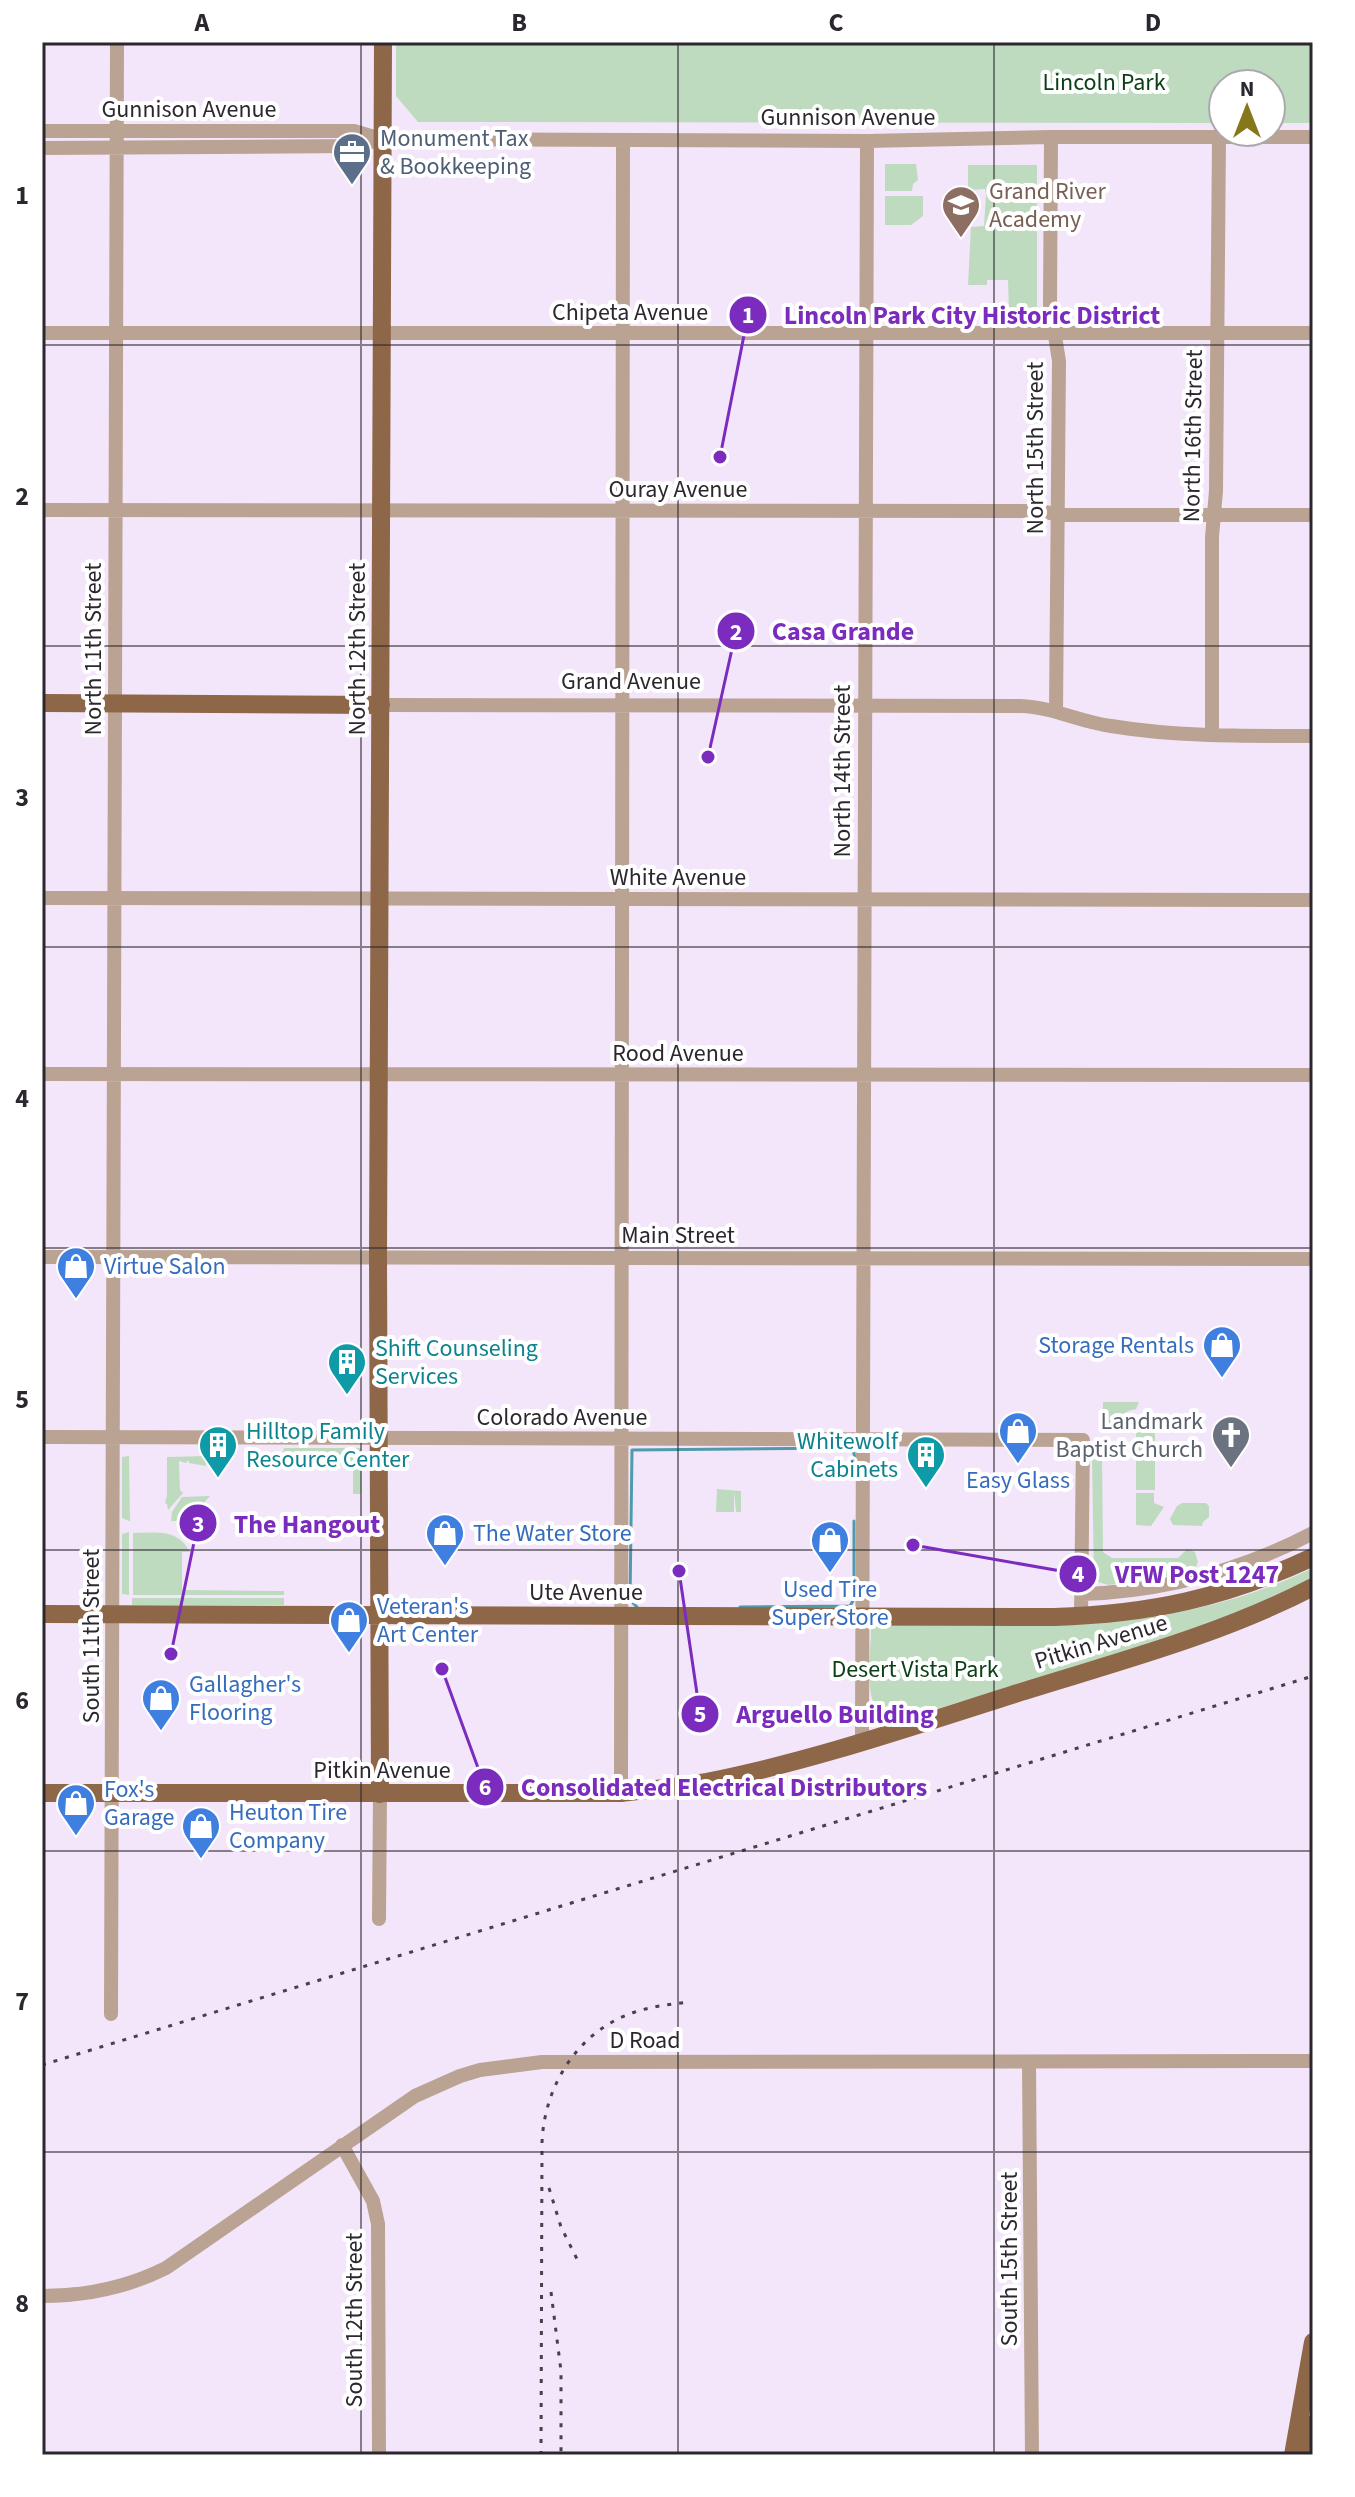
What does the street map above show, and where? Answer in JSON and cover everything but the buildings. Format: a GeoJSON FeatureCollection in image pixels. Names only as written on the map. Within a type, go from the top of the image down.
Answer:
{"type":"FeatureCollection","features":[{"type":"Feature","properties":{"kind":"main road","name":"North 12th Street"},"geometry":{"type":"LineString","coordinates":[[378,1257],[383,42]]}},
{"type":"Feature","properties":{"kind":"main road","name":"Grand Avenue"},"geometry":{"type":"LineString","coordinates":[[42,703],[381,705]]}},
{"type":"Feature","properties":{"kind":"main road"},"geometry":{"type":"LineString","coordinates":[[378,1257],[380,1794]]}},
{"type":"Feature","properties":{"kind":"main road","name":"Ute Avenue"},"geometry":{"type":"LineString","coordinates":[[42,1614],[1081,1616],[1147,1610],[1212,1596],[1284,1571],[1313,1557]]}},
{"type":"Feature","properties":{"kind":"main road","name":"Pitkin Avenue"},"geometry":{"type":"LineString","coordinates":[[42,1793],[621,1793],[712,1781],[862,1741],[1173,1646],[1258,1614],[1313,1587]]}},
{"type":"Feature","properties":{"kind":"main road"},"geometry":{"type":"LineString","coordinates":[[1293,2455],[1313,2342]]}},
{"type":"Feature","properties":{"kind":"main road"},"geometry":{"type":"LineString","coordinates":[[1308,2455],[1313,2424]]}},
{"type":"Feature","properties":{"kind":"street","name":"North 11th Street"},"geometry":{"type":"LineString","coordinates":[[114,1257],[117,42]]}},
{"type":"Feature","properties":{"kind":"street","name":"Gunnison Avenue"},"geometry":{"type":"LineString","coordinates":[[42,131],[354,131],[383,139]]}},
{"type":"Feature","properties":{"kind":"street","name":"North 15th Street"},"geometry":{"type":"LineString","coordinates":[[1051,137],[1050,305],[1059,361],[1056,711]]}},
{"type":"Feature","properties":{"kind":"street","name":"Gunnison Avenue"},"geometry":{"type":"LineString","coordinates":[[42,148],[355,146],[383,139],[867,141],[1207,137]]}},
{"type":"Feature","properties":{"kind":"street","name":"Gunnison Avenue"},"geometry":{"type":"LineString","coordinates":[[1287,137],[1313,137]]}},
{"type":"Feature","properties":{"kind":"street"},"geometry":{"type":"LineString","coordinates":[[621,1793],[623,140]]}},
{"type":"Feature","properties":{"kind":"street","name":"North 14th Street"},"geometry":{"type":"LineString","coordinates":[[862,1741],[867,141]]}},
{"type":"Feature","properties":{"kind":"street","name":"North 16th Street"},"geometry":{"type":"LineString","coordinates":[[1212,735],[1219,148]]}},
{"type":"Feature","properties":{"kind":"street","name":"Chipeta Avenue"},"geometry":{"type":"LineString","coordinates":[[42,333],[1313,333]]}},
{"type":"Feature","properties":{"kind":"street","name":"Ouray Avenue"},"geometry":{"type":"LineString","coordinates":[[42,510],[1042,511],[1058,515],[1313,515]]}},
{"type":"Feature","properties":{"kind":"street","name":"Grand Avenue"},"geometry":{"type":"LineString","coordinates":[[381,705],[1021,706],[1041,707],[1088,723],[1113,727],[1212,735],[1313,736]]}},
{"type":"Feature","properties":{"kind":"street","name":"White Avenue"},"geometry":{"type":"LineString","coordinates":[[42,898],[1313,900]]}},
{"type":"Feature","properties":{"kind":"street","name":"Rood Avenue"},"geometry":{"type":"LineString","coordinates":[[42,1074],[1313,1075]]}},
{"type":"Feature","properties":{"kind":"street","name":"Main Street"},"geometry":{"type":"LineString","coordinates":[[42,1257],[1313,1259]]}},
{"type":"Feature","properties":{"kind":"street","name":"South 11th Street"},"geometry":{"type":"LineString","coordinates":[[111,2014],[114,1257]]}},
{"type":"Feature","properties":{"kind":"street","name":"Colorado Avenue"},"geometry":{"type":"LineString","coordinates":[[42,1437],[1083,1440],[1083,1594]]}},
{"type":"Feature","properties":{"kind":"street"},"geometry":{"type":"LineString","coordinates":[[1081,1616],[1083,1594],[1166,1584],[1208,1574],[1247,1563],[1313,1533]]}},
{"type":"Feature","properties":{"kind":"street"},"geometry":{"type":"LineString","coordinates":[[379,1919],[380,1794]]}},
{"type":"Feature","properties":{"kind":"street","name":"D Road"},"geometry":{"type":"LineString","coordinates":[[42,2296],[100,2292],[166,2268],[392,2110],[438,2084],[480,2070],[542,2062],[1313,2061]]}},
{"type":"Feature","properties":{"kind":"street","name":"South 15th Street"},"geometry":{"type":"LineString","coordinates":[[1029,2062],[1032,2455]]}},
{"type":"Feature","properties":{"kind":"street","name":"South 12th Street"},"geometry":{"type":"LineString","coordinates":[[342,2145],[373,2201],[378,2224],[379,2455]]}},
{"type":"Feature","properties":{"kind":"green space","name":"Lincoln Park"},"geometry":{"type":"Polygon","coordinates":[[[396,42],[1313,42],[1313,123],[1287,123],[1287,68],[1207,68],[1207,123],[418,122],[396,96],[396,42]]]}},
{"type":"Feature","properties":{"kind":"green space"},"geometry":{"type":"Polygon","coordinates":[[[885,164],[916,164],[918,180],[913,184],[912,191],[885,191],[885,164]]]}},
{"type":"Feature","properties":{"kind":"green space"},"geometry":{"type":"Polygon","coordinates":[[[968,165],[1037,165],[1037,313],[1009,313],[1008,280],[987,280],[987,285],[968,285],[971,227],[984,226],[986,194],[985,189],[968,190],[968,165]]]}},
{"type":"Feature","properties":{"kind":"green space"},"geometry":{"type":"Polygon","coordinates":[[[885,196],[923,196],[923,216],[911,225],[885,225],[885,196]]]}},
{"type":"Feature","properties":{"kind":"green space"},"geometry":{"type":"Polygon","coordinates":[[[1103,1402],[1139,1402],[1136,1409],[1103,1429],[1103,1402]]]}},
{"type":"Feature","properties":{"kind":"green space"},"geometry":{"type":"Polygon","coordinates":[[[1136,1432],[1155,1432],[1155,1490],[1136,1490],[1136,1432]]]}},
{"type":"Feature","properties":{"kind":"green space"},"geometry":{"type":"Polygon","coordinates":[[[284,1448],[361,1448],[361,1455],[282,1455],[284,1448]]]}},
{"type":"Feature","properties":{"kind":"green space"},"geometry":{"type":"Polygon","coordinates":[[[1102,1451],[1103,1552],[1112,1558],[1178,1558],[1187,1549],[1195,1552],[1198,1562],[1194,1571],[1109,1585],[1094,1581],[1092,1457],[1102,1451]]]}},
{"type":"Feature","properties":{"kind":"green space"},"geometry":{"type":"Polygon","coordinates":[[[129,1456],[130,1521],[122,1518],[122,1457],[129,1456]]]}},
{"type":"Feature","properties":{"kind":"green space"},"geometry":{"type":"Polygon","coordinates":[[[207,1456],[206,1466],[189,1463],[188,1460],[186,1463],[179,1461],[180,1490],[183,1493],[168,1510],[165,1503],[167,1457],[207,1456]]]}},
{"type":"Feature","properties":{"kind":"green space"},"geometry":{"type":"Polygon","coordinates":[[[283,1457],[361,1457],[361,1494],[353,1494],[353,1466],[285,1467],[283,1457]]]}},
{"type":"Feature","properties":{"kind":"green space"},"geometry":{"type":"Polygon","coordinates":[[[717,1489],[741,1491],[741,1512],[736,1512],[734,1492],[734,1512],[716,1512],[717,1489]]]}},
{"type":"Feature","properties":{"kind":"green space"},"geometry":{"type":"Polygon","coordinates":[[[1136,1493],[1154,1493],[1154,1503],[1164,1507],[1151,1526],[1136,1525],[1136,1493]]]}},
{"type":"Feature","properties":{"kind":"green space"},"geometry":{"type":"Polygon","coordinates":[[[210,1496],[202,1505],[201,1521],[171,1521],[172,1512],[182,1497],[210,1496]]]}},
{"type":"Feature","properties":{"kind":"green space"},"geometry":{"type":"Polygon","coordinates":[[[1182,1503],[1206,1503],[1209,1506],[1209,1517],[1202,1526],[1173,1525],[1170,1519],[1182,1503]]]}},
{"type":"Feature","properties":{"kind":"green space"},"geometry":{"type":"Polygon","coordinates":[[[129,1532],[129,1595],[122,1594],[122,1534],[129,1532]]]}},
{"type":"Feature","properties":{"kind":"green space"},"geometry":{"type":"Polygon","coordinates":[[[133,1533],[173,1535],[185,1544],[190,1552],[182,1552],[182,1590],[284,1591],[284,1595],[133,1595],[133,1533]]]}},
{"type":"Feature","properties":{"kind":"green space","name":"Desert Vista Park"},"geometry":{"type":"Polygon","coordinates":[[[1313,1568],[1313,1580],[1263,1602],[1162,1640],[1059,1673],[903,1719],[889,1719],[879,1713],[873,1702],[869,1673],[871,1630],[876,1625],[1044,1625],[1152,1616],[1206,1606],[1260,1590],[1313,1568]]]}},
{"type":"Feature","properties":{"kind":"green space"},"geometry":{"type":"Polygon","coordinates":[[[132,1598],[284,1598],[284,1605],[132,1605],[132,1598]]]}},
{"type":"Feature","properties":{"kind":"waterway"},"geometry":{"type":"LineString","coordinates":[[637,1607],[630,1600],[632,1450],[847,1448],[854,1453],[855,1459]]}},
{"type":"Feature","properties":{"kind":"waterway"},"geometry":{"type":"LineString","coordinates":[[740,1607],[850,1606],[854,1599],[854,1521]]}},
{"type":"Feature","properties":{"kind":"railway"},"geometry":{"type":"LineString","coordinates":[[42,2065],[1313,1676]]}},
{"type":"Feature","properties":{"kind":"railway"},"geometry":{"type":"LineString","coordinates":[[541,2455],[542,2143],[550,2101],[568,2062],[597,2032],[635,2012],[691,2002]]}},
{"type":"Feature","properties":{"kind":"railway"},"geometry":{"type":"LineString","coordinates":[[549,2188],[561,2227],[580,2265]]}},
{"type":"Feature","properties":{"kind":"railway"},"geometry":{"type":"LineString","coordinates":[[551,2292],[561,2371],[561,2455]]}},
{"type":"Feature","properties":{"kind":"place","name":"Monument Tax & Bookkeeping"},"geometry":{"type":"Point","coordinates":[352,186]}},
{"type":"Feature","properties":{"kind":"place","name":"Grand River Academy"},"geometry":{"type":"Point","coordinates":[961,239]}},
{"type":"Feature","properties":{"kind":"place","name":"Lincoln Park City Historic District"},"geometry":{"type":"Point","coordinates":[720,457]}},
{"type":"Feature","properties":{"kind":"place","name":"Casa Grande"},"geometry":{"type":"Point","coordinates":[708,757]}},
{"type":"Feature","properties":{"kind":"place","name":"Virtue Salon"},"geometry":{"type":"Point","coordinates":[76,1300]}},
{"type":"Feature","properties":{"kind":"place","name":"Storage Rentals"},"geometry":{"type":"Point","coordinates":[1222,1379]}},
{"type":"Feature","properties":{"kind":"place","name":"Shift Counseling Services"},"geometry":{"type":"Point","coordinates":[347,1396]}},
{"type":"Feature","properties":{"kind":"place","name":"Easy Glass"},"geometry":{"type":"Point","coordinates":[1018,1465]}},
{"type":"Feature","properties":{"kind":"place","name":"Landmark Baptist Church"},"geometry":{"type":"Point","coordinates":[1231,1469]}},
{"type":"Feature","properties":{"kind":"place","name":"Hilltop Family Resource Center"},"geometry":{"type":"Point","coordinates":[218,1479]}},
{"type":"Feature","properties":{"kind":"place","name":"Whitewolf Cabinets"},"geometry":{"type":"Point","coordinates":[926,1489]}},
{"type":"Feature","properties":{"kind":"place","name":"VFW Post 1247"},"geometry":{"type":"Point","coordinates":[913,1545]}},
{"type":"Feature","properties":{"kind":"place","name":"The Water Store"},"geometry":{"type":"Point","coordinates":[445,1567]}},
{"type":"Feature","properties":{"kind":"place","name":"Arguello Building"},"geometry":{"type":"Point","coordinates":[679,1571]}},
{"type":"Feature","properties":{"kind":"place","name":"Used Tire Super Store"},"geometry":{"type":"Point","coordinates":[830,1574]}},
{"type":"Feature","properties":{"kind":"place","name":"The Hangout"},"geometry":{"type":"Point","coordinates":[171,1654]}},
{"type":"Feature","properties":{"kind":"place","name":"Veteran's Art Center"},"geometry":{"type":"Point","coordinates":[349,1654]}},
{"type":"Feature","properties":{"kind":"place","name":"Consolidated Electrical Distributors"},"geometry":{"type":"Point","coordinates":[442,1669]}},
{"type":"Feature","properties":{"kind":"place","name":"Gallagher's Flooring"},"geometry":{"type":"Point","coordinates":[161,1732]}},
{"type":"Feature","properties":{"kind":"place","name":"Fox's Garage"},"geometry":{"type":"Point","coordinates":[76,1837]}},
{"type":"Feature","properties":{"kind":"place","name":"Heuton Tire Company"},"geometry":{"type":"Point","coordinates":[201,1860]}}]}
